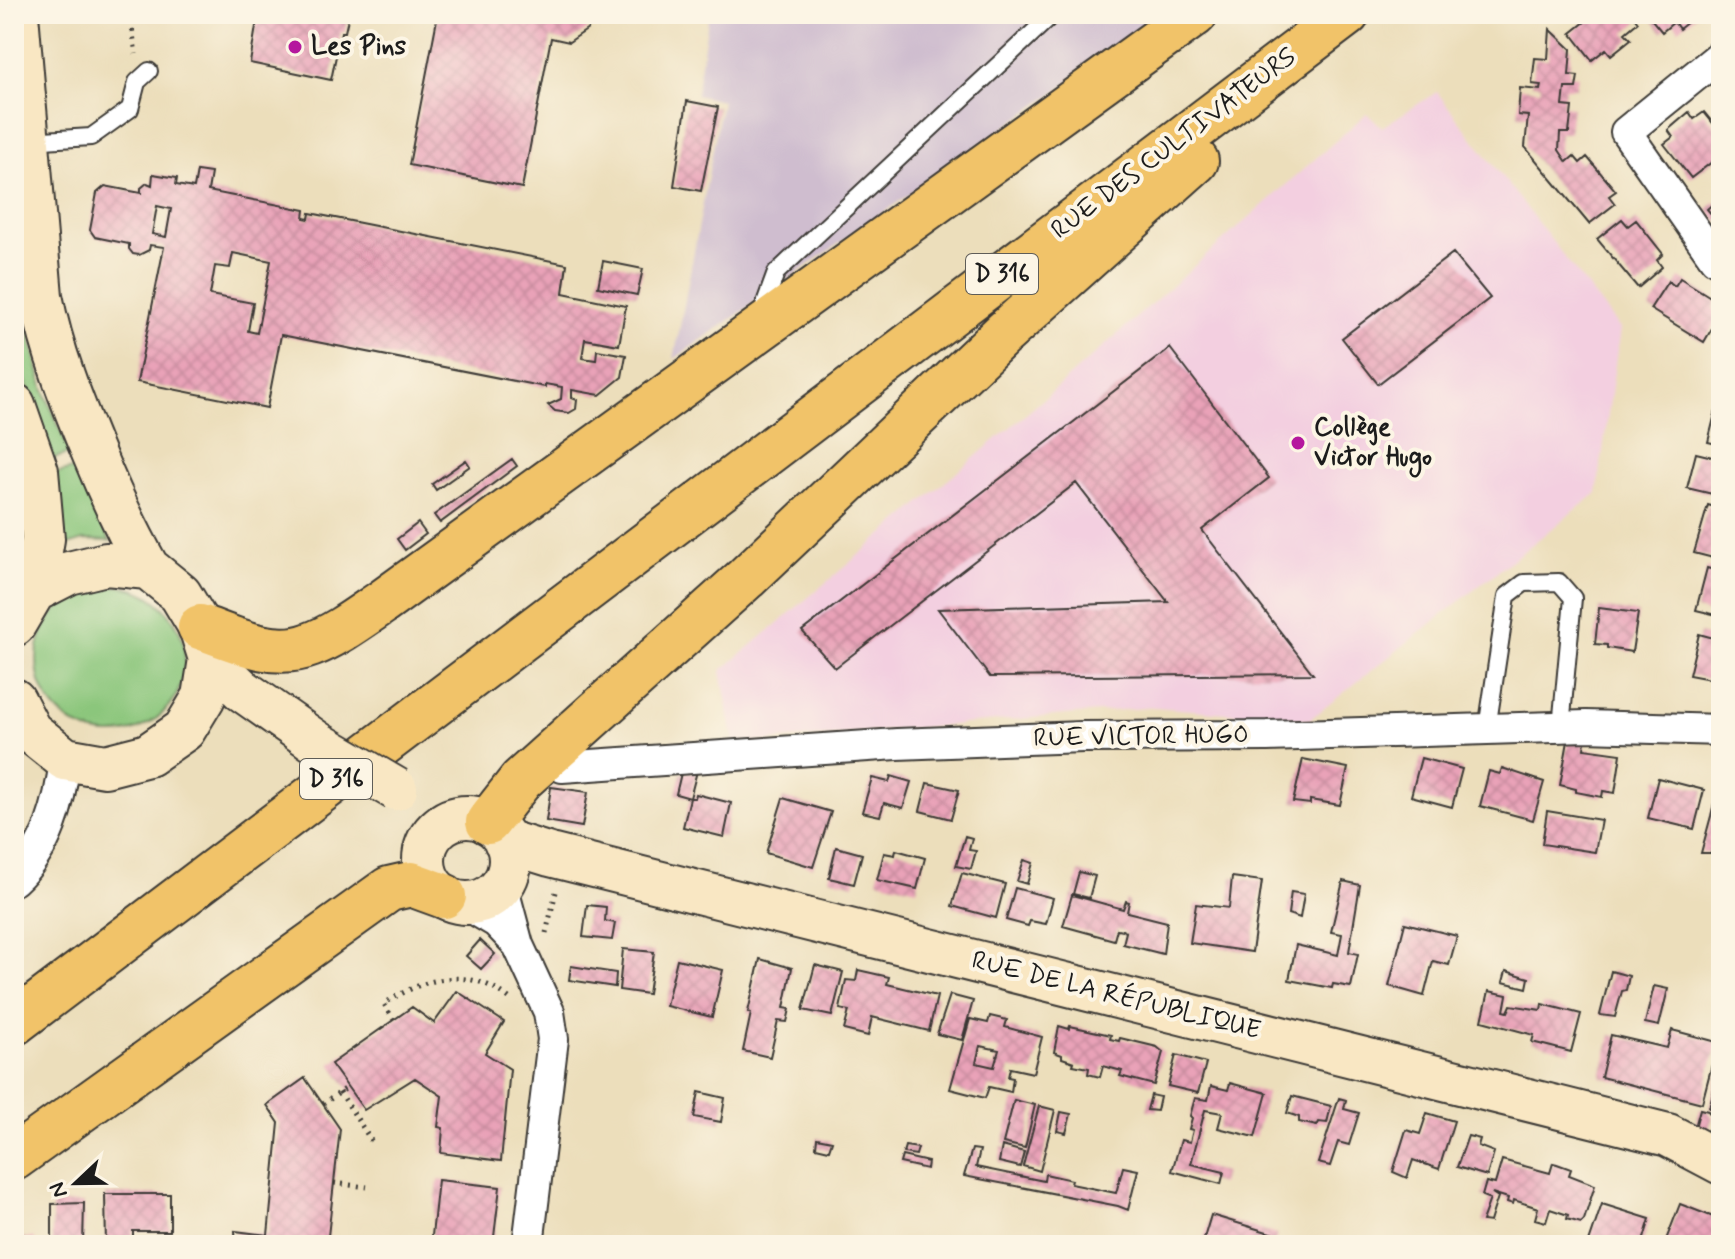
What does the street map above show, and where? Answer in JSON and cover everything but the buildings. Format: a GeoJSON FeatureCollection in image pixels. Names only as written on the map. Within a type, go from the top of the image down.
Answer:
{"type":"FeatureCollection","features":[{"type":"Feature","properties":{"kind":"main road"},"geometry":{"type":"LineString","coordinates":[[17,14],[21,141],[49,338],[68,395],[123,525],[148,568],[180,594],[205,643],[242,690],[319,744],[493,846]]}},
{"type":"Feature","properties":{"kind":"main road"},"geometry":{"type":"LineString","coordinates":[[205,643],[296,649],[327,637],[394,594],[1195,14]]}},
{"type":"Feature","properties":{"kind":"main road","name":"RUE DES CULTIVATEURS"},"geometry":{"type":"LineString","coordinates":[[14,1023],[1347,14]]}},
{"type":"Feature","properties":{"kind":"main road"},"geometry":{"type":"LineString","coordinates":[[14,1158],[389,889],[411,884],[453,899],[485,899],[493,846],[521,780],[746,578],[1107,238],[1374,14]]}},
{"type":"Feature","properties":{"kind":"main road"},"geometry":{"type":"LineString","coordinates":[[14,405],[37,471],[43,539],[24,608]]}},
{"type":"Feature","properties":{"kind":"main road"},"geometry":{"type":"LineString","coordinates":[[24,608],[69,573],[106,564],[148,568]]}},
{"type":"Feature","properties":{"kind":"main road"},"geometry":{"type":"LineString","coordinates":[[184,730],[204,697],[205,643]]}},
{"type":"Feature","properties":{"kind":"main road"},"geometry":{"type":"LineString","coordinates":[[19,720],[65,759],[105,766],[148,755],[184,730],[239,717],[279,717]]}},
{"type":"Feature","properties":{"kind":"main road"},"geometry":{"type":"LineString","coordinates":[[396,789],[426,847]]}},
{"type":"Feature","properties":{"kind":"main road"},"geometry":{"type":"LineString","coordinates":[[453,899],[434,887],[426,875],[424,861],[430,838],[443,824],[493,846]]}},
{"type":"Feature","properties":{"kind":"main road","name":"RUE DE LA RÉPUBLIQUE"},"geometry":{"type":"LineString","coordinates":[[493,846],[550,855],[1668,1135],[1721,1163]]}},
{"type":"Feature","properties":{"kind":"street"},"geometry":{"type":"LineString","coordinates":[[1721,55],[1626,132],[1715,259],[1721,262]]}},
{"type":"Feature","properties":{"kind":"street","name":"RUE VICTOR HUGO"},"geometry":{"type":"LineString","coordinates":[[562,767],[897,744],[1083,737],[1267,736],[1561,727],[1721,730]]}},
{"type":"Feature","properties":{"kind":"street"},"geometry":{"type":"LineString","coordinates":[[14,880],[29,866],[49,829],[62,790],[65,759]]}},
{"type":"Feature","properties":{"kind":"street"},"geometry":{"type":"LineString","coordinates":[[493,846],[518,945],[549,1012],[553,1039],[528,1245]]}},
{"type":"Feature","properties":{"kind":"street"},"geometry":{"type":"LineString","coordinates":[[453,899],[496,922],[518,945]]}},
{"type":"Feature","properties":{"kind":"lane"},"geometry":{"type":"LineString","coordinates":[[753,335],[776,273],[1053,14]]}},
{"type":"Feature","properties":{"kind":"lane"},"geometry":{"type":"LineString","coordinates":[[21,141],[91,137],[130,109],[137,82],[149,71]]}},
{"type":"Feature","properties":{"kind":"lane"},"geometry":{"type":"LineString","coordinates":[[1487,729],[1507,596],[1524,583],[1547,582],[1559,582],[1573,598],[1561,727]]}},
{"type":"Feature","properties":{"kind":"path"},"geometry":{"type":"LineString","coordinates":[[394,1020],[384,1004],[404,990],[433,979],[473,980],[490,986],[512,1000],[537,986]]}},
{"type":"Feature","properties":{"kind":"path"},"geometry":{"type":"LineString","coordinates":[[323,1104],[348,1087]]}},
{"type":"Feature","properties":{"kind":"path"},"geometry":{"type":"LineString","coordinates":[[340,1092],[372,1142]]}},
{"type":"Feature","properties":{"kind":"path"},"geometry":{"type":"LineString","coordinates":[[334,1183],[367,1187]]}},
{"type":"Feature","properties":{"kind":"shaded area"},"geometry":{"type":"Polygon","coordinates":[[[709,14],[1167,14],[674,359],[722,101],[696,95],[709,14]]]}},
{"type":"Feature","properties":{"kind":"shaded area","name":"Collège Victor Hugo"},"geometry":{"type":"Polygon","coordinates":[[[1437,92],[1620,329],[1597,493],[1309,720],[1156,707],[734,744],[721,671],[1051,393],[1367,113],[1382,127],[1437,92]]]}},
{"type":"Feature","properties":{"kind":"green space"},"geometry":{"type":"Polygon","coordinates":[[[14,282],[44,391],[70,453],[50,460],[18,355],[14,333],[14,282]]]}},
{"type":"Feature","properties":{"kind":"green space"},"geometry":{"type":"Polygon","coordinates":[[[76,468],[110,541],[84,540],[58,548],[52,475],[76,468]]]}},
{"type":"Feature","properties":{"kind":"green space"},"geometry":{"type":"Polygon","coordinates":[[[111,586],[139,591],[164,607],[180,632],[185,660],[180,688],[164,713],[139,729],[111,734],[83,729],[58,713],[42,688],[37,660],[42,632],[58,607],[83,591],[111,586]]]}},
{"type":"Feature","properties":{"kind":"place","name":"Les Pins"},"geometry":{"type":"Point","coordinates":[295,47]}},
{"type":"Feature","properties":{"kind":"place","name":"Collège Victor Hugo"},"geometry":{"type":"Point","coordinates":[1298,443]}}]}
